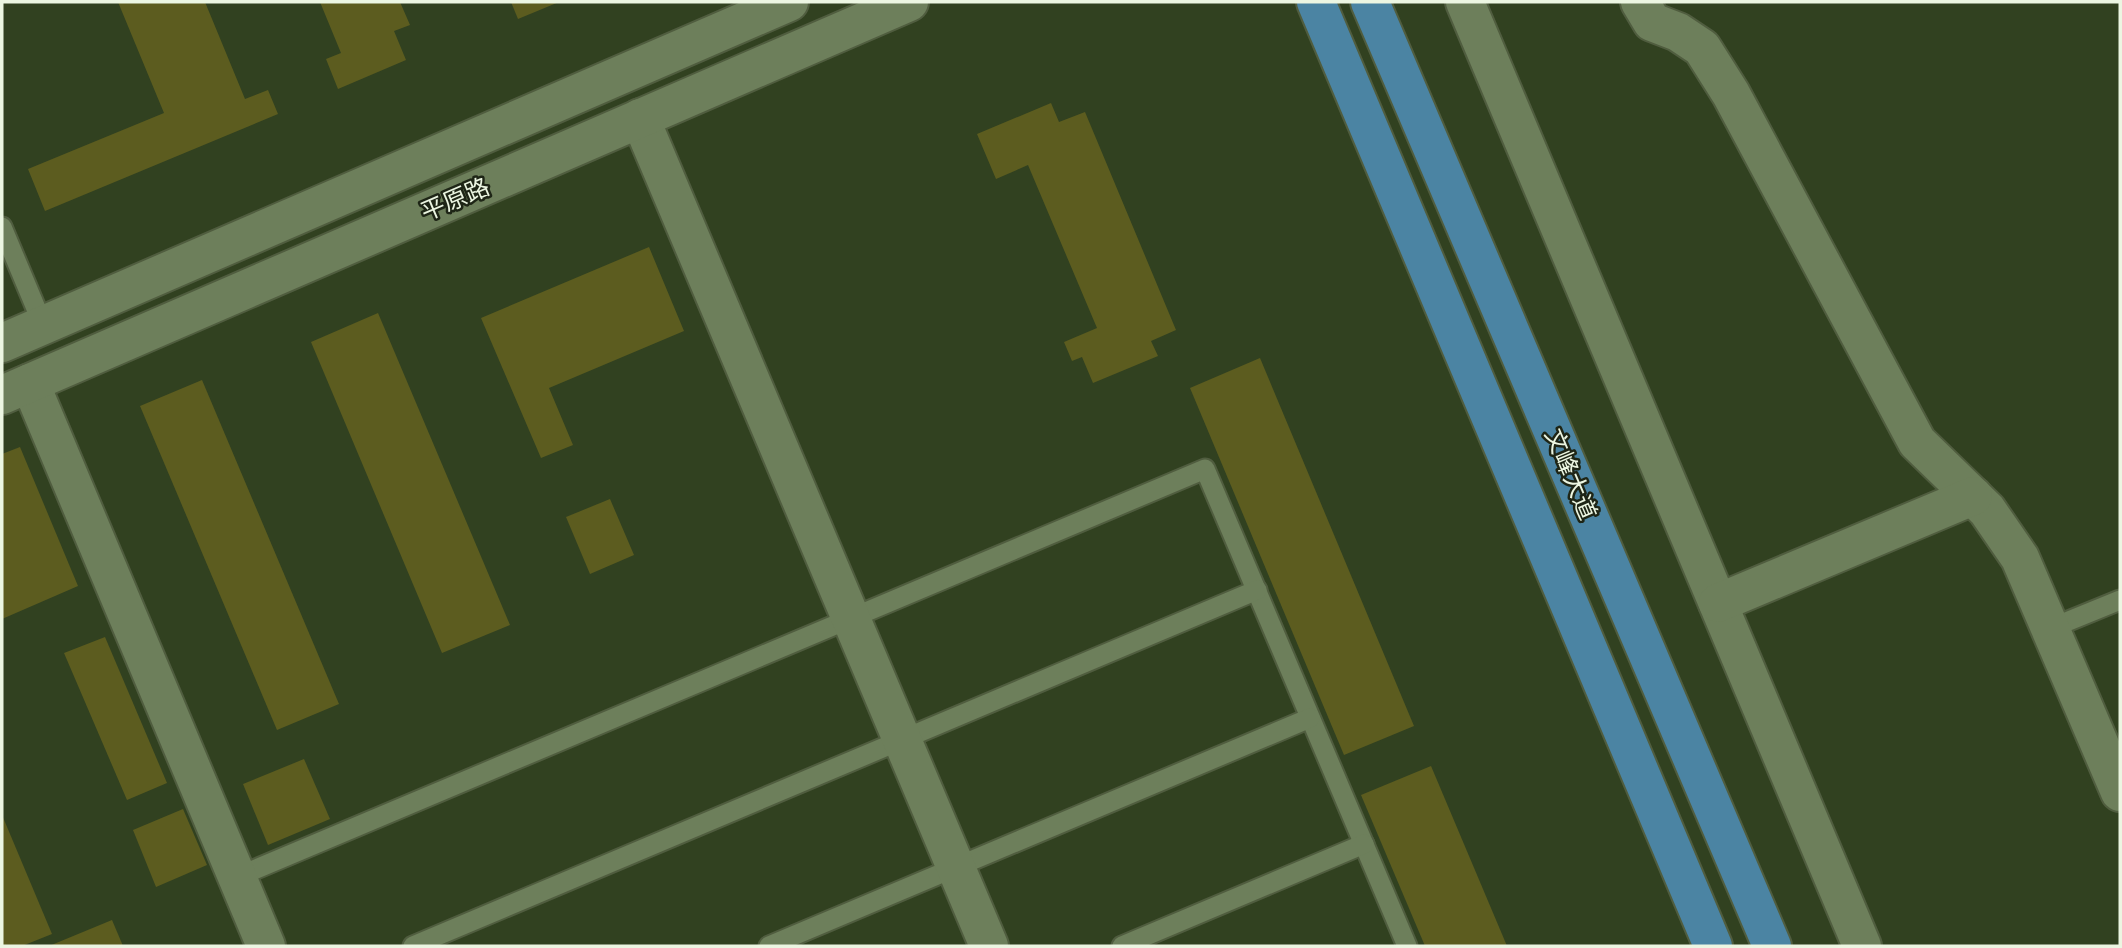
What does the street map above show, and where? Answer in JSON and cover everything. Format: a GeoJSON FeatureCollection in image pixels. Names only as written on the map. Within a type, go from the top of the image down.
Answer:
{"type":"FeatureCollection","features":[{"type":"Feature","properties":{"kind":"main road"},"geometry":{"type":"LineString","coordinates":[[1315,2],[1713,946]]}},
{"type":"Feature","properties":{"kind":"main road","name":"文峰大道"},"geometry":{"type":"LineString","coordinates":[[1370,2],[1772,946]]}},
{"type":"Feature","properties":{"kind":"street","name":"平原路"},"geometry":{"type":"LineString","coordinates":[[2,343],[789,2]]}},
{"type":"Feature","properties":{"kind":"street","name":"平原路"},"geometry":{"type":"LineString","coordinates":[[16,389],[909,2]]}},
{"type":"Feature","properties":{"kind":"street"},"geometry":{"type":"LineString","coordinates":[[1465,2],[1862,946]]}},
{"type":"Feature","properties":{"kind":"street"},"geometry":{"type":"LineString","coordinates":[[1640,2],[1653,22],[1678,32],[1702,48],[1731,94],[1917,442],[1987,510],[2020,558],[2120,792]]}},
{"type":"Feature","properties":{"kind":"street"},"geometry":{"type":"LineString","coordinates":[[640,118],[989,946]]}},
{"type":"Feature","properties":{"kind":"street"},"geometry":{"type":"LineString","coordinates":[[16,389],[266,946]]}},
{"type":"Feature","properties":{"kind":"street"},"geometry":{"type":"LineString","coordinates":[[1718,603],[1973,496]]}},
{"type":"Feature","properties":{"kind":"lane"},"geometry":{"type":"LineString","coordinates":[[2,228],[43,326]]}},
{"type":"Feature","properties":{"kind":"lane"},"geometry":{"type":"LineString","coordinates":[[237,877],[1205,469],[1407,946]]}},
{"type":"Feature","properties":{"kind":"lane"},"geometry":{"type":"LineString","coordinates":[[413,946],[1257,590]]}},
{"type":"Feature","properties":{"kind":"lane"},"geometry":{"type":"LineString","coordinates":[[2049,629],[2120,600]]}},
{"type":"Feature","properties":{"kind":"lane"},"geometry":{"type":"LineString","coordinates":[[769,946],[1310,718]]}},
{"type":"Feature","properties":{"kind":"lane"},"geometry":{"type":"LineString","coordinates":[[1122,946],[1364,844]]}},
{"type":"Feature","properties":{"kind":"building"},"geometry":{"type":"Polygon","coordinates":[[[118,2],[205,2],[245,99],[268,90],[278,114],[45,211],[28,169],[164,113],[118,2]]]}},
{"type":"Feature","properties":{"kind":"building"},"geometry":{"type":"Polygon","coordinates":[[[320,2],[400,2],[410,25],[394,31],[406,60],[338,89],[326,59],[341,53],[320,2]]]}},
{"type":"Feature","properties":{"kind":"building"},"geometry":{"type":"Polygon","coordinates":[[[511,2],[559,2],[518,19],[511,2]]]}},
{"type":"Feature","properties":{"kind":"building"},"geometry":{"type":"Polygon","coordinates":[[[1051,103],[1059,122],[1085,112],[1176,330],[1151,341],[1158,356],[1093,383],[1082,357],[1072,361],[1064,342],[1097,328],[1028,165],[996,179],[977,134],[1051,103]]]}},
{"type":"Feature","properties":{"kind":"building"},"geometry":{"type":"Polygon","coordinates":[[[649,247],[684,331],[549,388],[573,445],[541,458],[481,318],[649,247]]]}},
{"type":"Feature","properties":{"kind":"building"},"geometry":{"type":"Polygon","coordinates":[[[378,313],[510,625],[442,653],[311,342],[378,313]]]}},
{"type":"Feature","properties":{"kind":"building"},"geometry":{"type":"Polygon","coordinates":[[[1260,358],[1414,726],[1344,755],[1190,388],[1260,358]]]}},
{"type":"Feature","properties":{"kind":"building"},"geometry":{"type":"Polygon","coordinates":[[[202,380],[339,704],[277,730],[140,406],[202,380]]]}},
{"type":"Feature","properties":{"kind":"building"},"geometry":{"type":"Polygon","coordinates":[[[20,447],[78,586],[2,619],[2,454],[20,447]]]}},
{"type":"Feature","properties":{"kind":"building"},"geometry":{"type":"Polygon","coordinates":[[[610,499],[634,555],[590,574],[566,517],[610,499]]]}},
{"type":"Feature","properties":{"kind":"building"},"geometry":{"type":"Polygon","coordinates":[[[105,637],[167,783],[127,800],[64,653],[105,637]]]}},
{"type":"Feature","properties":{"kind":"building"},"geometry":{"type":"Polygon","coordinates":[[[304,759],[330,819],[268,845],[243,784],[304,759]]]}},
{"type":"Feature","properties":{"kind":"building"},"geometry":{"type":"Polygon","coordinates":[[[1431,766],[1507,946],[1425,946],[1361,795],[1431,766]]]}},
{"type":"Feature","properties":{"kind":"building"},"geometry":{"type":"Polygon","coordinates":[[[183,809],[207,865],[156,887],[133,830],[183,809]]]}},
{"type":"Feature","properties":{"kind":"building"},"geometry":{"type":"Polygon","coordinates":[[[2,815],[52,934],[22,946],[2,946],[2,815]]]}},
{"type":"Feature","properties":{"kind":"building"},"geometry":{"type":"Polygon","coordinates":[[[112,920],[123,946],[49,946],[112,920]]]}}]}
